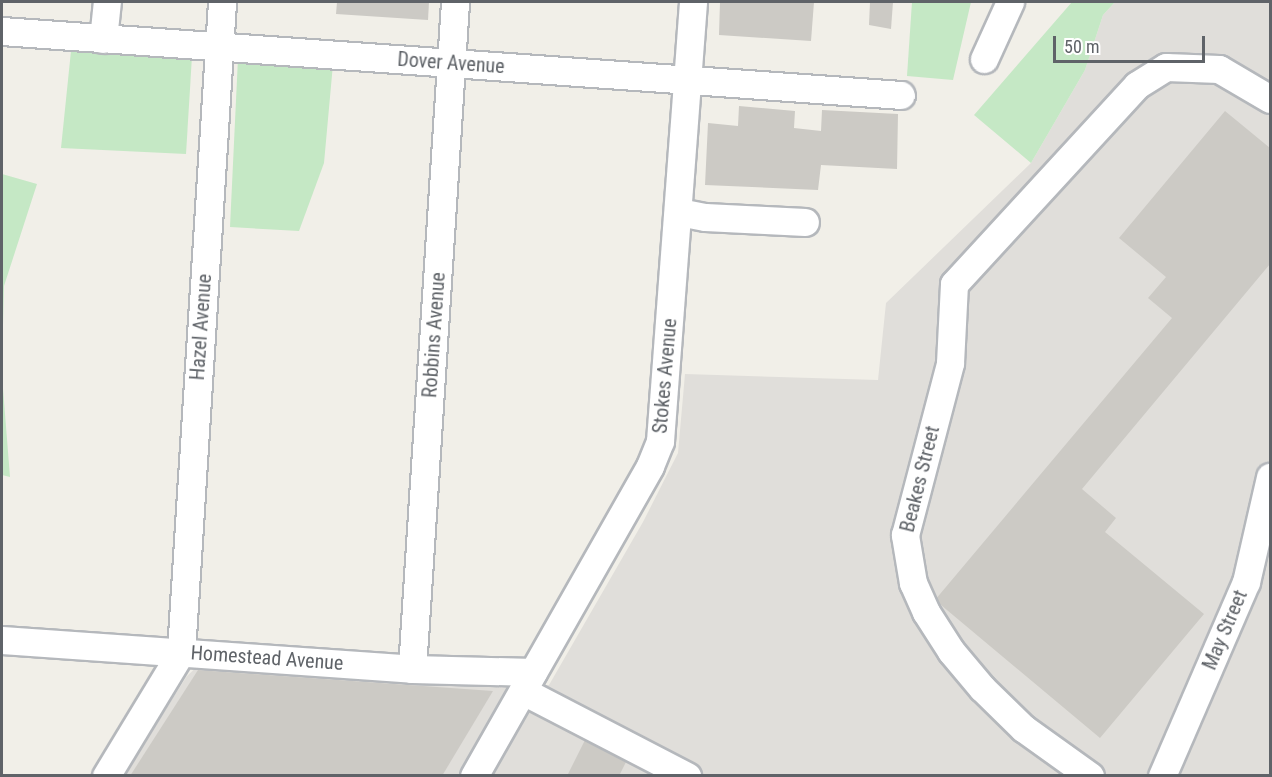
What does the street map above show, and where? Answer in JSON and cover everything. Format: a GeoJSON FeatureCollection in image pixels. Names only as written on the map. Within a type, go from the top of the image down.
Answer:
{"type":"FeatureCollection","features":[{"type":"Feature","properties":{"kind":"street"},"geometry":{"type":"LineString","coordinates":[[103,39],[107,2]]}},
{"type":"Feature","properties":{"kind":"street","name":"Hazel Avenue"},"geometry":{"type":"LineString","coordinates":[[181,652],[222,2]]}},
{"type":"Feature","properties":{"kind":"street","name":"Robbins Avenue"},"geometry":{"type":"LineString","coordinates":[[412,669],[455,2]]}},
{"type":"Feature","properties":{"kind":"street","name":"Stokes Avenue"},"geometry":{"type":"LineString","coordinates":[[474,776],[650,466],[660,441],[693,2]]}},
{"type":"Feature","properties":{"kind":"street"},"geometry":{"type":"LineString","coordinates":[[984,59],[1011,2]]}},
{"type":"Feature","properties":{"kind":"street","name":"Dover Avenue"},"geometry":{"type":"LineString","coordinates":[[2,31],[901,94]]}},
{"type":"Feature","properties":{"kind":"street","name":"Beakes Street"},"geometry":{"type":"LineString","coordinates":[[1090,776],[1023,728],[982,688],[932,622],[914,583],[904,535],[950,363],[954,284],[1137,85],[1166,67],[1220,69],[1270,99]]}},
{"type":"Feature","properties":{"kind":"street"},"geometry":{"type":"LineString","coordinates":[[679,212],[705,217],[805,222]]}},
{"type":"Feature","properties":{"kind":"street","name":"May Street"},"geometry":{"type":"LineString","coordinates":[[1162,776],[1246,582],[1270,477]]}},
{"type":"Feature","properties":{"kind":"street","name":"Homestead Avenue"},"geometry":{"type":"LineString","coordinates":[[2,640],[412,669],[528,682]]}},
{"type":"Feature","properties":{"kind":"street"},"geometry":{"type":"LineString","coordinates":[[106,776],[181,652]]}},
{"type":"Feature","properties":{"kind":"street"},"geometry":{"type":"LineString","coordinates":[[528,682],[687,776]]}},
{"type":"Feature","properties":{"kind":"shaded area"},"geometry":{"type":"Polygon","coordinates":[[[1115,2],[1270,2],[1270,775],[123,776],[187,676],[201,663],[503,686],[549,685],[643,522],[678,453],[685,374],[878,380],[886,303],[1031,163],[1085,70],[1103,15],[1115,2]]]}},
{"type":"Feature","properties":{"kind":"green space"},"geometry":{"type":"Polygon","coordinates":[[[912,2],[971,2],[953,80],[907,76],[912,2]]]}},
{"type":"Feature","properties":{"kind":"green space"},"geometry":{"type":"Polygon","coordinates":[[[1072,2],[1115,2],[1103,15],[1085,70],[1031,163],[974,115],[1072,2]]]}},
{"type":"Feature","properties":{"kind":"green space"},"geometry":{"type":"Polygon","coordinates":[[[71,51],[192,56],[186,154],[61,148],[71,51]]]}},
{"type":"Feature","properties":{"kind":"green space"},"geometry":{"type":"Polygon","coordinates":[[[238,58],[333,64],[324,163],[299,231],[230,227],[238,58]]]}},
{"type":"Feature","properties":{"kind":"green space"},"geometry":{"type":"Polygon","coordinates":[[[2,174],[37,184],[4,286],[2,364],[2,174]]]}},
{"type":"Feature","properties":{"kind":"green space"},"geometry":{"type":"Polygon","coordinates":[[[2,376],[10,477],[2,475],[2,376]]]}},
{"type":"Feature","properties":{"kind":"building"},"geometry":{"type":"Polygon","coordinates":[[[337,2],[429,2],[428,20],[336,14],[337,2]]]}},
{"type":"Feature","properties":{"kind":"building"},"geometry":{"type":"Polygon","coordinates":[[[720,2],[814,2],[811,41],[719,35],[720,2]]]}},
{"type":"Feature","properties":{"kind":"building"},"geometry":{"type":"Polygon","coordinates":[[[870,2],[893,2],[891,29],[869,25],[870,2]]]}},
{"type":"Feature","properties":{"kind":"building"},"geometry":{"type":"Polygon","coordinates":[[[739,106],[795,111],[794,128],[821,131],[822,110],[898,114],[897,169],[821,165],[818,190],[705,185],[708,123],[738,126],[739,106]]]}},
{"type":"Feature","properties":{"kind":"building"},"geometry":{"type":"Polygon","coordinates":[[[1225,111],[1270,148],[1270,264],[1082,489],[1116,518],[1105,532],[1204,614],[1100,738],[935,600],[1172,318],[1148,298],[1166,277],[1119,238],[1225,111]]]}},
{"type":"Feature","properties":{"kind":"building"},"geometry":{"type":"Polygon","coordinates":[[[198,670],[493,691],[442,776],[130,776],[198,670]]]}},
{"type":"Feature","properties":{"kind":"building"},"geometry":{"type":"Polygon","coordinates":[[[587,736],[629,756],[619,776],[567,776],[587,736]]]}}]}
